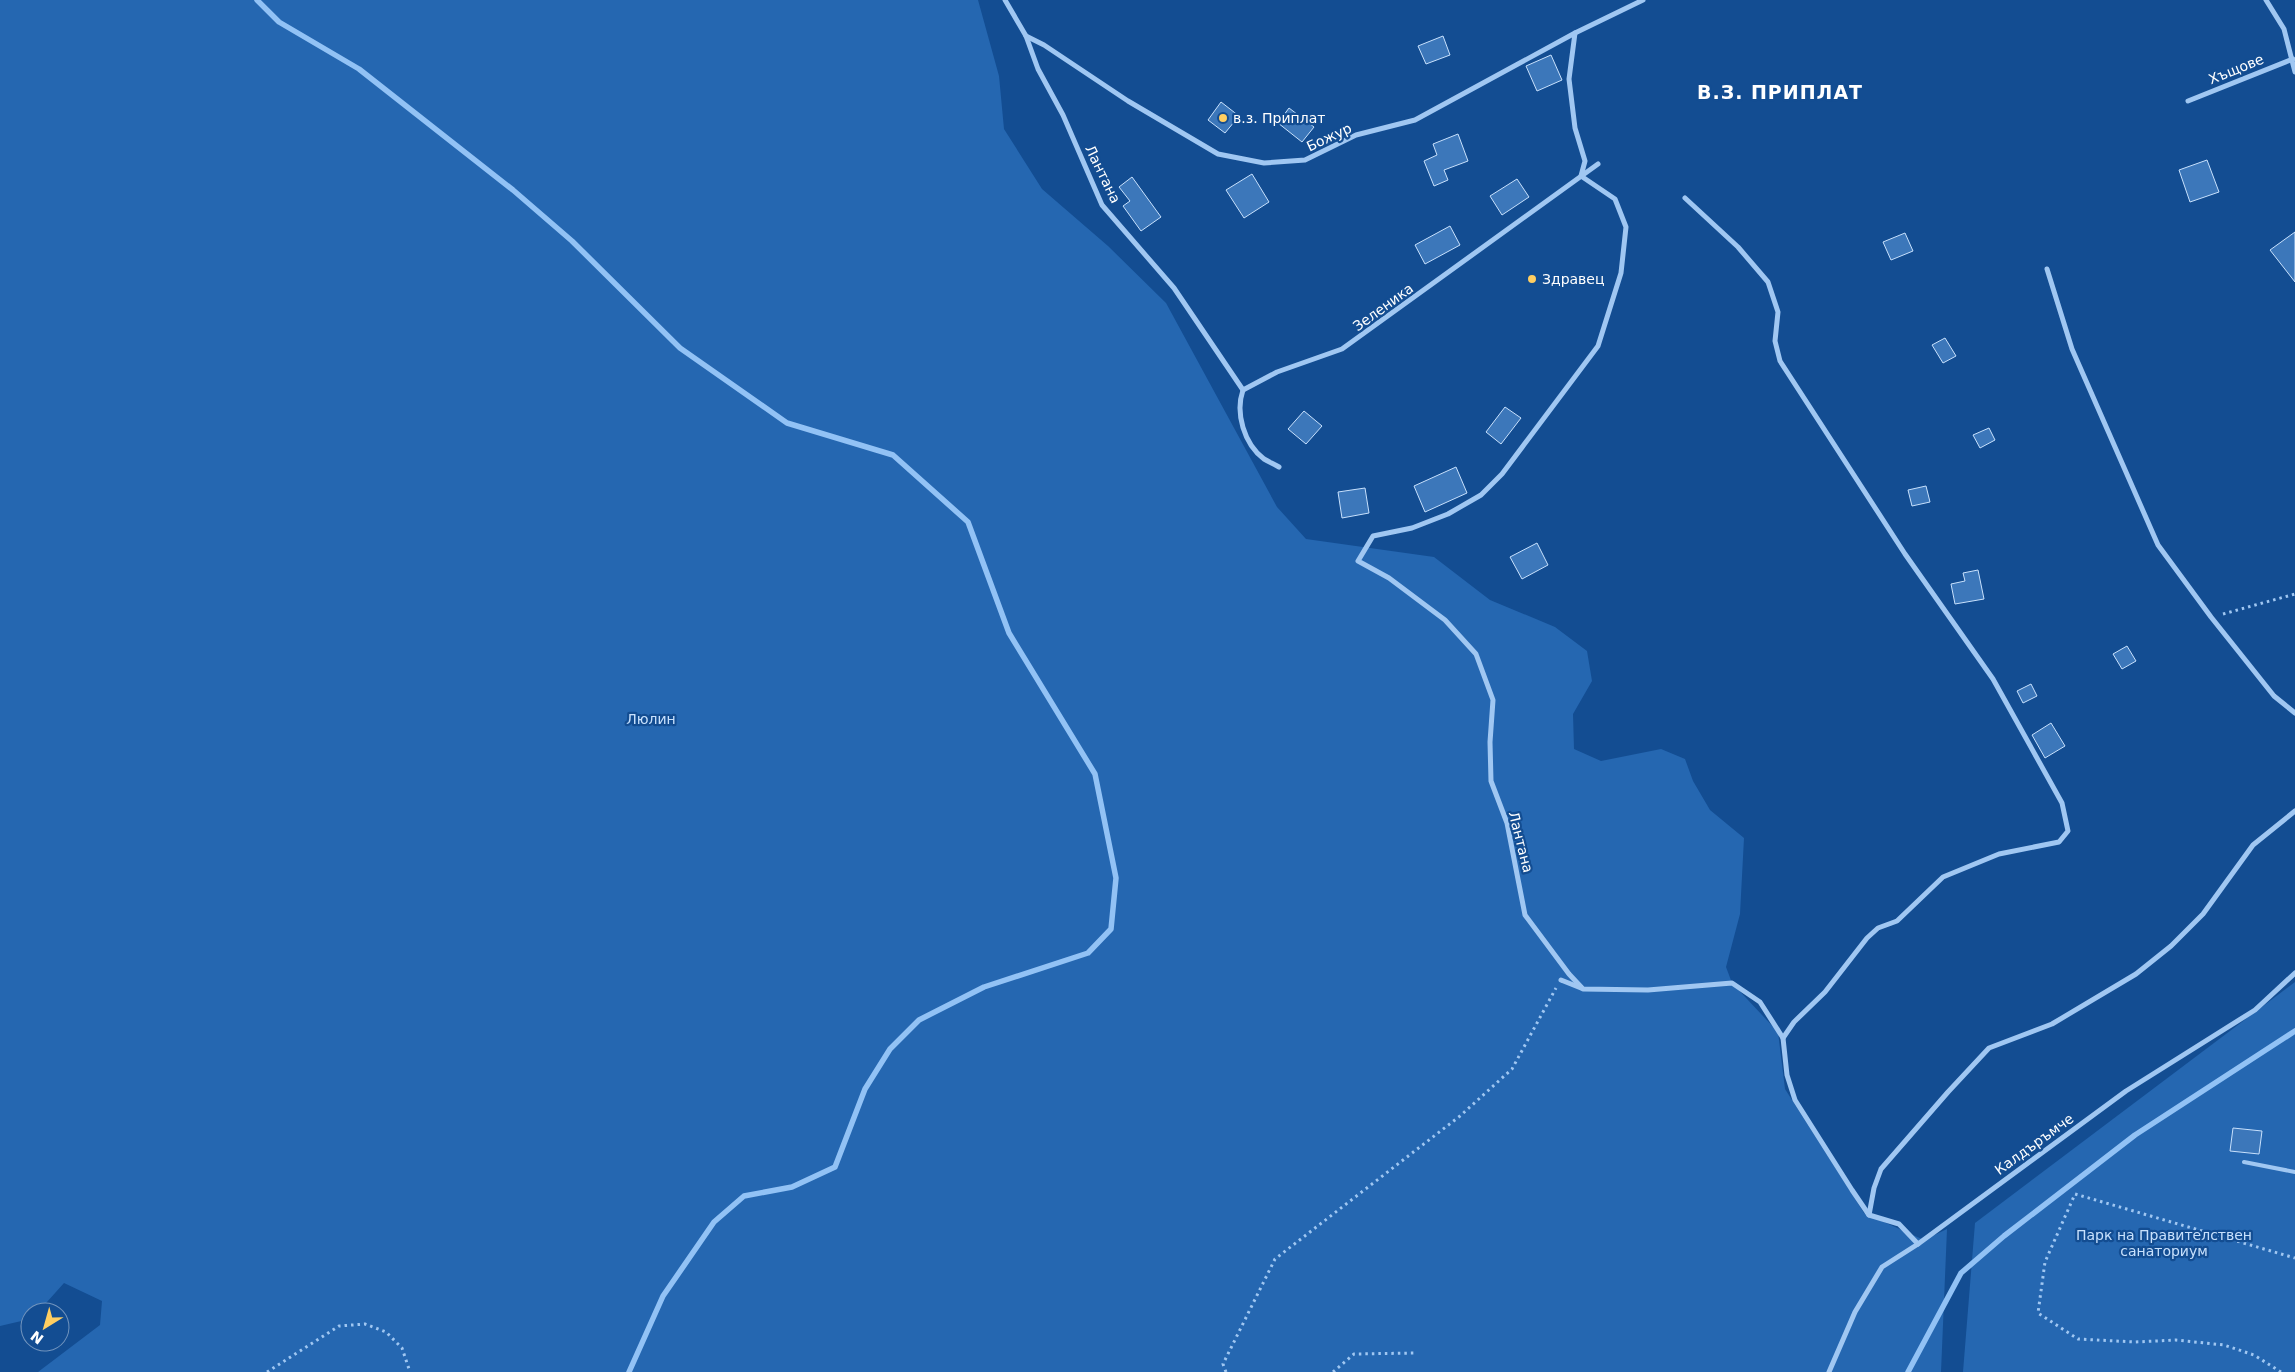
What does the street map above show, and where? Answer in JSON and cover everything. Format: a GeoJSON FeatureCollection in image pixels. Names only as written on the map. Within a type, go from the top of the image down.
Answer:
{"type":"FeatureCollection","features":[{"type":"Feature","properties":{"kind":"street","name":"Лантана"},"geometry":{"type":"LineString","coordinates":[[1005,0],[1026,36],[1038,69],[1064,115],[1102,205],[1174,288],[1243,390]]}},
{"type":"Feature","properties":{"kind":"street","name":"Божур"},"geometry":{"type":"LineString","coordinates":[[1026,36],[1044,45],[1128,101],[1218,154],[1264,163],[1305,160],[1356,136],[1415,120],[1576,33],[1643,0]]}},
{"type":"Feature","properties":{"kind":"street"},"geometry":{"type":"LineString","coordinates":[[2266,0],[2284,29],[2295,72]]}},
{"type":"Feature","properties":{"kind":"street"},"geometry":{"type":"LineString","coordinates":[[1576,33],[1569,80],[1575,128],[1585,161],[1581,176]]}},
{"type":"Feature","properties":{"kind":"street","name":"Хъщове"},"geometry":{"type":"LineString","coordinates":[[2188,101],[2293,59]]}},
{"type":"Feature","properties":{"kind":"street","name":"Зеленика"},"geometry":{"type":"LineString","coordinates":[[1243,390],[1277,372],[1342,350],[1598,164]]}},
{"type":"Feature","properties":{"kind":"street","name":"Лантана"},"geometry":{"type":"LineString","coordinates":[[1581,176],[1614,199],[1626,227],[1621,273],[1598,346],[1502,474],[1481,495],[1448,514],[1412,528],[1373,536],[1358,561],[1389,578],[1446,620],[1476,654],[1493,700],[1490,742],[1491,780],[1507,823],[1525,915],[1569,974],[1584,989]]}},
{"type":"Feature","properties":{"kind":"street"},"geometry":{"type":"LineString","coordinates":[[1685,198],[1738,247],[1768,282],[1778,312],[1775,341],[1780,361],[1905,554],[1993,679],[2062,803],[2068,831],[2060,842],[1998,854],[1943,877],[1897,921],[1878,928],[1867,938],[1824,992],[1794,1022],[1783,1038]]}},
{"type":"Feature","properties":{"kind":"street"},"geometry":{"type":"LineString","coordinates":[[2047,270],[2072,348],[2158,545],[2211,617],[2274,696],[2295,713]]}},
{"type":"Feature","properties":{"kind":"street"},"geometry":{"type":"LineString","coordinates":[[1243,390],[1239,403],[1248,440],[1264,459],[1279,466]]}},
{"type":"Feature","properties":{"kind":"street"},"geometry":{"type":"LineString","coordinates":[[1870,1215],[1874,1188],[1881,1169],[1989,1048],[2052,1024],[2136,974],[2171,946],[2202,914],[2253,845],[2295,811]]}},
{"type":"Feature","properties":{"kind":"street","name":"Калдъръмче"},"geometry":{"type":"LineString","coordinates":[[1829,1372],[1855,1312],[1882,1267],[1918,1244],[2126,1091],[2255,1010],[2295,972]]}},
{"type":"Feature","properties":{"kind":"street"},"geometry":{"type":"LineString","coordinates":[[1561,980],[1584,989],[1648,990],[1732,983],[1760,1002],[1783,1038],[1787,1075],[1795,1100],[1870,1215],[1899,1224],[1918,1244]]}},
{"type":"Feature","properties":{"kind":"lane"},"geometry":{"type":"LineString","coordinates":[[2244,1162],[2295,1172]]}},
{"type":"Feature","properties":{"kind":"path"},"geometry":{"type":"LineString","coordinates":[[2211,617],[2295,594]]}},
{"type":"Feature","properties":{"kind":"path"},"geometry":{"type":"LineString","coordinates":[[1226,1372],[1223,1364],[1275,1259],[1460,1116],[1512,1069],[1561,980]]}},
{"type":"Feature","properties":{"kind":"path"},"geometry":{"type":"LineString","coordinates":[[2281,1372],[2254,1355],[2224,1345],[2176,1340],[2135,1342],[2078,1339],[2038,1313],[2046,1262],[2075,1194],[2295,1258]]}},
{"type":"Feature","properties":{"kind":"path"},"geometry":{"type":"LineString","coordinates":[[267,1372],[339,1326],[365,1324],[386,1332],[402,1348],[410,1372]]}},
{"type":"Feature","properties":{"kind":"path"},"geometry":{"type":"LineString","coordinates":[[1333,1372],[1354,1354],[1415,1353]]}},
{"type":"Feature","properties":{"kind":"green space","name":"Люлин"},"geometry":{"type":"Polygon","coordinates":[[[0,0],[978,0],[999,76],[1004,129],[1042,189],[1108,246],[1166,303],[1277,507],[1306,539],[1434,557],[1490,600],[1555,627],[1587,651],[1592,681],[1573,714],[1574,749],[1601,761],[1661,749],[1685,759],[1693,781],[1710,810],[1744,838],[1740,914],[1726,967],[1732,983],[1778,1032],[1785,1089],[1864,1213],[1924,1240],[1947,1229],[1941,1372],[38,1372],[64,1352],[70,1352],[70,1348],[100,1325],[102,1301],[64,1283],[47,1302],[20,1302],[20,1321],[0,1326],[0,0]]]}},
{"type":"Feature","properties":{"kind":"green space","name":"Парк на Правителствен санаториум"},"geometry":{"type":"Polygon","coordinates":[[[2295,982],[2295,1372],[1963,1372],[1975,1223],[2295,982]]]}},
{"type":"Feature","properties":{"kind":"building"},"geometry":{"type":"Polygon","coordinates":[[[1443,36],[1450,55],[1426,64],[1418,46],[1443,36]]]}},
{"type":"Feature","properties":{"kind":"building"},"geometry":{"type":"Polygon","coordinates":[[[1551,55],[1562,80],[1537,91],[1526,66],[1551,55]]]}},
{"type":"Feature","properties":{"kind":"building","name":"в.з. Приплат"},"geometry":{"type":"Polygon","coordinates":[[[1221,102],[1239,116],[1225,133],[1208,120],[1221,102]]]}},
{"type":"Feature","properties":{"kind":"building"},"geometry":{"type":"Polygon","coordinates":[[[1289,108],[1314,127],[1302,142],[1278,123],[1289,108]]]}},
{"type":"Feature","properties":{"kind":"building"},"geometry":{"type":"Polygon","coordinates":[[[1458,134],[1468,161],[1444,170],[1448,180],[1434,186],[1424,161],[1437,155],[1433,144],[1458,134]]]}},
{"type":"Feature","properties":{"kind":"building"},"geometry":{"type":"Polygon","coordinates":[[[2207,160],[2219,192],[2190,202],[2179,170],[2207,160]]]}},
{"type":"Feature","properties":{"kind":"building"},"geometry":{"type":"Polygon","coordinates":[[[1252,174],[1269,202],[1244,218],[1226,190],[1252,174]]]}},
{"type":"Feature","properties":{"kind":"building"},"geometry":{"type":"Polygon","coordinates":[[[1132,177],[1161,217],[1141,231],[1123,206],[1130,201],[1119,187],[1132,177]]]}},
{"type":"Feature","properties":{"kind":"building"},"geometry":{"type":"Polygon","coordinates":[[[1517,179],[1529,197],[1502,215],[1490,196],[1517,179]]]}},
{"type":"Feature","properties":{"kind":"building"},"geometry":{"type":"Polygon","coordinates":[[[1450,226],[1460,245],[1425,264],[1415,245],[1450,226]]]}},
{"type":"Feature","properties":{"kind":"building"},"geometry":{"type":"Polygon","coordinates":[[[2295,232],[2295,282],[2270,250],[2295,232]]]}},
{"type":"Feature","properties":{"kind":"building"},"geometry":{"type":"Polygon","coordinates":[[[1905,233],[1913,251],[1891,260],[1883,242],[1905,233]]]}},
{"type":"Feature","properties":{"kind":"building"},"geometry":{"type":"Polygon","coordinates":[[[1945,338],[1956,356],[1943,363],[1932,345],[1945,338]]]}},
{"type":"Feature","properties":{"kind":"building"},"geometry":{"type":"Polygon","coordinates":[[[1505,407],[1521,418],[1501,444],[1486,432],[1505,407]]]}},
{"type":"Feature","properties":{"kind":"building"},"geometry":{"type":"Polygon","coordinates":[[[1304,411],[1322,426],[1306,444],[1288,429],[1304,411]]]}},
{"type":"Feature","properties":{"kind":"building"},"geometry":{"type":"Polygon","coordinates":[[[1989,428],[1995,440],[1980,448],[1973,435],[1989,428]]]}},
{"type":"Feature","properties":{"kind":"building"},"geometry":{"type":"Polygon","coordinates":[[[1456,467],[1467,493],[1425,512],[1414,486],[1456,467]]]}},
{"type":"Feature","properties":{"kind":"building"},"geometry":{"type":"Polygon","coordinates":[[[1926,486],[1930,502],[1912,506],[1908,490],[1926,486]]]}},
{"type":"Feature","properties":{"kind":"building"},"geometry":{"type":"Polygon","coordinates":[[[1365,488],[1369,513],[1342,518],[1338,492],[1365,488]]]}},
{"type":"Feature","properties":{"kind":"building"},"geometry":{"type":"Polygon","coordinates":[[[1537,543],[1548,565],[1522,579],[1510,557],[1537,543]]]}},
{"type":"Feature","properties":{"kind":"building"},"geometry":{"type":"Polygon","coordinates":[[[1978,570],[1984,599],[1955,604],[1951,584],[1965,581],[1963,573],[1978,570]]]}},
{"type":"Feature","properties":{"kind":"building"},"geometry":{"type":"Polygon","coordinates":[[[2127,646],[2136,661],[2122,669],[2113,654],[2127,646]]]}},
{"type":"Feature","properties":{"kind":"building"},"geometry":{"type":"Polygon","coordinates":[[[2031,684],[2037,696],[2023,703],[2017,691],[2031,684]]]}},
{"type":"Feature","properties":{"kind":"building"},"geometry":{"type":"Polygon","coordinates":[[[2051,723],[2065,746],[2045,758],[2032,735],[2051,723]]]}},
{"type":"Feature","properties":{"kind":"building"},"geometry":{"type":"Polygon","coordinates":[[[2233,1128],[2262,1131],[2259,1154],[2230,1151],[2233,1128]]]}},
{"type":"Feature","properties":{"kind":"waterway"},"geometry":{"type":"LineString","coordinates":[[257,0],[279,22],[359,69],[513,190],[572,241],[680,348],[787,423],[893,455],[968,522],[1009,633],[1095,774],[1116,878],[1111,929],[1088,953],[984,987],[919,1020],[890,1049],[865,1089],[835,1167],[792,1187],[744,1196],[714,1222],[663,1296],[629,1372]]}},
{"type":"Feature","properties":{"kind":"waterway"},"geometry":{"type":"LineString","coordinates":[[1908,1372],[1961,1273],[2004,1236],[2135,1135],[2295,1031]]}},
{"type":"Feature","properties":{"kind":"place","name":"в.з. Приплат"},"geometry":{"type":"Point","coordinates":[1223,118]}},
{"type":"Feature","properties":{"kind":"place","name":"Здравец"},"geometry":{"type":"Point","coordinates":[1532,279]}},
{"type":"Feature","properties":{"kind":"district","name":"В.З. ПРИПЛАТ"},"geometry":{"type":"Point","coordinates":[1780,92]}}]}
